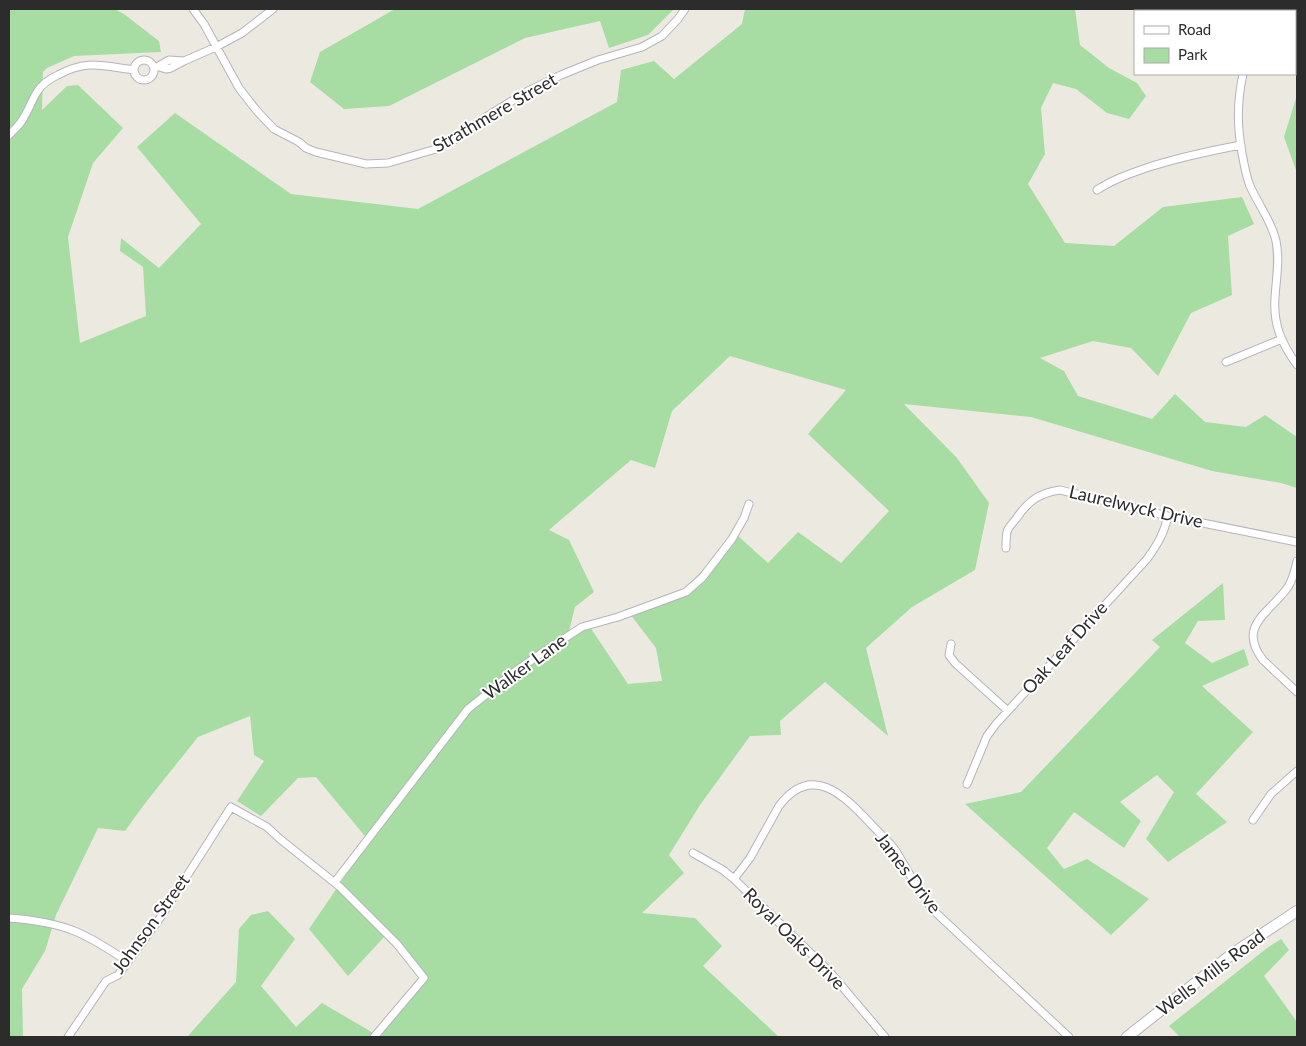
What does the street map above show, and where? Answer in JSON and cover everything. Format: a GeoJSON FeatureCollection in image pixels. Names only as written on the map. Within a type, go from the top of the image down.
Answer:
{"type":"FeatureCollection","features":[{"type":"Feature","properties":{"kind":"main road","name":"Wells Mills Road"},"geometry":{"type":"LineString","coordinates":[[1128,1037],[1232,954],[1297,911]]}},
{"type":"Feature","properties":{"kind":"street","name":"Strathmere Street"},"geometry":{"type":"LineString","coordinates":[[193,9],[204,24],[239,88],[257,112],[274,129],[316,152],[366,164],[388,163],[436,149],[454,140],[489,115],[528,91],[598,60],[642,47],[662,36],[678,20],[685,9]]}},
{"type":"Feature","properties":{"kind":"street"},"geometry":{"type":"LineString","coordinates":[[156,68],[152,75],[144,80],[138,78],[134,70],[139,61],[144,60],[156,68],[171,68],[242,33],[273,9]]}},
{"type":"Feature","properties":{"kind":"street"},"geometry":{"type":"LineString","coordinates":[[9,134],[22,121],[40,88],[62,73],[78,66],[95,64],[134,70]]}},
{"type":"Feature","properties":{"kind":"street"},"geometry":{"type":"LineString","coordinates":[[1243,75],[1239,92],[1238,130],[1250,185],[1276,240],[1278,254],[1275,317],[1278,331],[1288,352],[1297,365]]}},
{"type":"Feature","properties":{"kind":"street"},"geometry":{"type":"LineString","coordinates":[[1097,190],[1125,176],[1171,160],[1201,152],[1241,145]]}},
{"type":"Feature","properties":{"kind":"street"},"geometry":{"type":"LineString","coordinates":[[1226,362],[1282,339]]}},
{"type":"Feature","properties":{"kind":"street","name":"Laurelwyck Drive"},"geometry":{"type":"LineString","coordinates":[[1006,548],[1007,531],[1028,503],[1050,492],[1060,490],[1168,516],[1297,542]]}},
{"type":"Feature","properties":{"kind":"street","name":"Walker Lane"},"geometry":{"type":"LineString","coordinates":[[335,882],[468,709],[519,669],[582,627],[618,617],[686,592],[702,578],[732,539],[744,518],[749,504]]}},
{"type":"Feature","properties":{"kind":"street","name":"Oak Leaf Drive"},"geometry":{"type":"LineString","coordinates":[[967,784],[987,736],[992,729],[1146,559],[1159,542],[1168,516]]}},
{"type":"Feature","properties":{"kind":"street"},"geometry":{"type":"LineString","coordinates":[[1297,562],[1286,589],[1262,614],[1257,623],[1253,634],[1253,645],[1263,660],[1297,692]]}},
{"type":"Feature","properties":{"kind":"street"},"geometry":{"type":"LineString","coordinates":[[951,644],[949,655],[954,664],[1008,711]]}},
{"type":"Feature","properties":{"kind":"street"},"geometry":{"type":"LineString","coordinates":[[1253,820],[1271,794],[1297,771]]}},
{"type":"Feature","properties":{"kind":"street","name":"James Drive"},"geometry":{"type":"LineString","coordinates":[[734,879],[750,858],[784,798],[802,787],[811,785],[828,788],[852,803],[895,850],[922,896],[933,910],[1069,1037]]}},
{"type":"Feature","properties":{"kind":"street","name":"Johnson Street"},"geometry":{"type":"LineString","coordinates":[[68,1037],[106,981],[118,975],[160,918],[230,807],[267,827],[335,882]]}},
{"type":"Feature","properties":{"kind":"street","name":"Royal Oaks Drive"},"geometry":{"type":"LineString","coordinates":[[692,853],[723,870],[734,879],[829,971],[885,1037]]}},
{"type":"Feature","properties":{"kind":"street"},"geometry":{"type":"LineString","coordinates":[[335,882],[397,944],[424,978],[374,1037]]}},
{"type":"Feature","properties":{"kind":"street"},"geometry":{"type":"LineString","coordinates":[[9,918],[21,918],[76,932],[128,962]]}},
{"type":"Feature","properties":{"kind":"green space"},"geometry":{"type":"Polygon","coordinates":[[[9,9],[114,9],[124,14],[159,41],[161,52],[74,56],[47,68],[43,72],[42,110],[67,86],[78,85],[123,128],[93,163],[68,237],[80,343],[146,316],[143,267],[120,251],[121,238],[159,268],[201,224],[137,147],[175,113],[291,194],[418,209],[617,102],[621,70],[654,61],[674,79],[742,24],[745,9],[1075,9],[1080,45],[1109,68],[1137,83],[1146,96],[1129,119],[1107,113],[1076,89],[1053,83],[1041,108],[1045,154],[1028,184],[1065,243],[1114,246],[1163,207],[1242,197],[1254,224],[1228,236],[1232,295],[1191,313],[1158,376],[1131,348],[1093,341],[1040,358],[1064,371],[1078,396],[1152,419],[1175,394],[1205,422],[1246,427],[1265,415],[1297,437],[1297,488],[1281,483],[1212,471],[1031,417],[904,404],[957,458],[989,503],[975,570],[912,607],[866,648],[888,736],[825,682],[780,721],[781,735],[750,736],[700,805],[669,855],[684,873],[642,913],[695,918],[722,946],[703,966],[779,1037],[187,1037],[236,982],[239,929],[251,915],[268,911],[295,939],[261,986],[296,1027],[322,1003],[375,1034],[425,978],[386,935],[348,976],[309,929],[369,841],[316,777],[298,778],[261,816],[237,801],[264,761],[254,755],[250,716],[198,737],[125,831],[98,828],[56,915],[45,951],[22,989],[23,1037],[9,1037],[9,9]],[[730,356],[672,411],[655,468],[631,460],[549,530],[569,540],[594,592],[575,607],[569,631],[590,627],[628,684],[662,681],[656,648],[630,614],[683,591],[736,534],[768,563],[798,532],[841,563],[889,511],[808,434],[846,390],[730,356]]]}},
{"type":"Feature","properties":{"kind":"green space"},"geometry":{"type":"Polygon","coordinates":[[[395,9],[674,9],[648,35],[609,48],[600,21],[525,38],[389,106],[344,109],[310,82],[320,52],[395,9]]]}},
{"type":"Feature","properties":{"kind":"green space"},"geometry":{"type":"Polygon","coordinates":[[[1297,81],[1297,173],[1284,137],[1296,98],[1297,81]]]}},
{"type":"Feature","properties":{"kind":"green space"},"geometry":{"type":"Polygon","coordinates":[[[1223,583],[1225,620],[1198,621],[1185,643],[1212,663],[1244,649],[1249,665],[1202,686],[1253,732],[1196,794],[1227,822],[1168,862],[1146,839],[1174,792],[1157,775],[1120,802],[1141,821],[1124,848],[1074,812],[1047,848],[1064,869],[1087,859],[1149,899],[1111,935],[965,804],[1021,792],[1160,647],[1152,640],[1223,583]]]}},
{"type":"Feature","properties":{"kind":"green space"},"geometry":{"type":"Polygon","coordinates":[[[1281,939],[1289,950],[1264,976],[1297,1022],[1297,1037],[1180,1037],[1169,1026],[1267,948],[1281,939]]]}}]}
